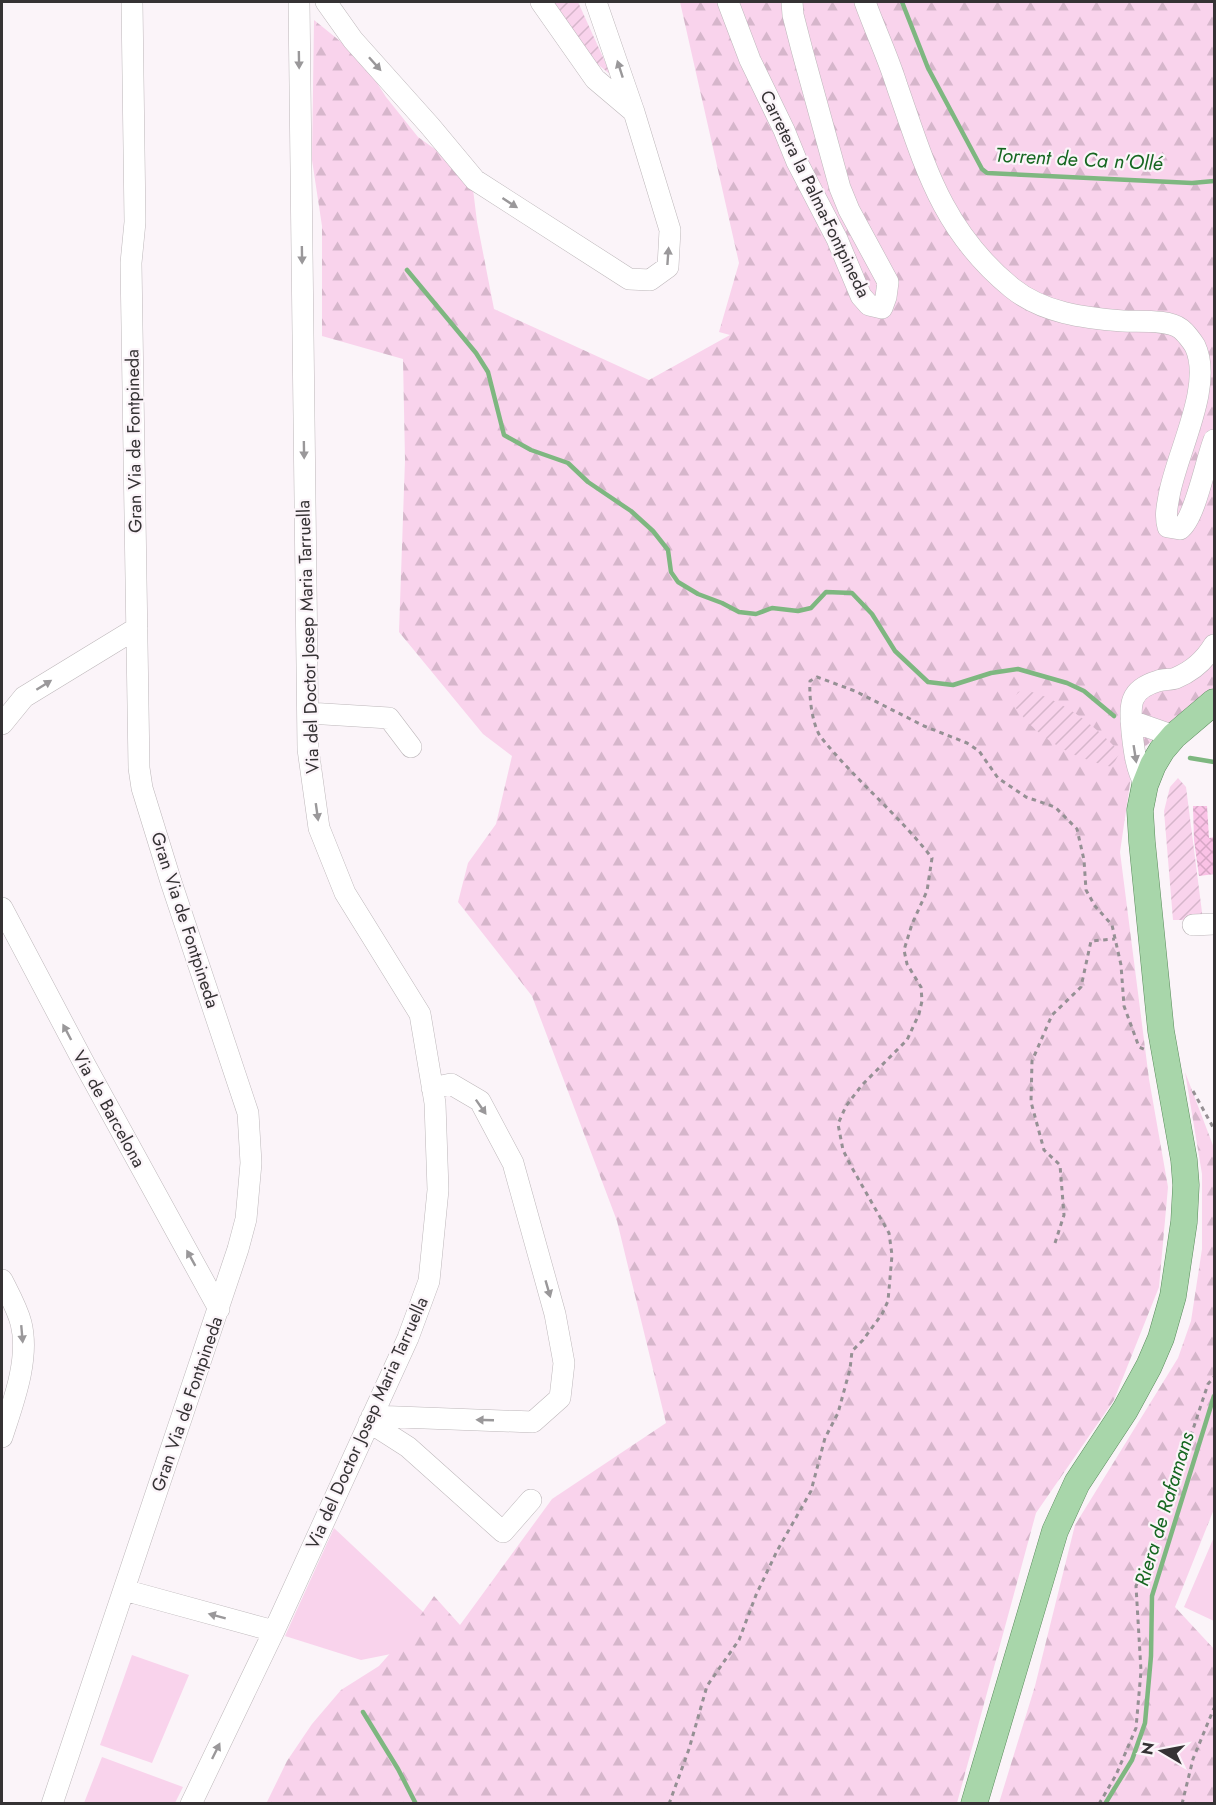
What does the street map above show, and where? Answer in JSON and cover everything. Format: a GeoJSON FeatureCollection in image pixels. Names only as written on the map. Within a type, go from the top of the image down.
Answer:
{"type":"FeatureCollection","features":[{"type":"Feature","properties":{"kind":"main road"},"geometry":{"type":"LineString","coordinates":[[974,1803],[1055,1531],[1077,1483],[1125,1410],[1149,1366],[1161,1338],[1173,1296],[1184,1222],[1186,1185],[1184,1160],[1164,1057],[1140,810],[1145,785],[1153,765],[1174,736],[1215,702]]}},
{"type":"Feature","properties":{"kind":"street","name":"Gran Via de Fontpineda"},"geometry":{"type":"LineString","coordinates":[[52,1803],[219,1309],[246,1220],[251,1163],[249,1122],[240,1088],[142,788],[138,741],[131,262],[135,222],[132,2]]}},
{"type":"Feature","properties":{"kind":"street","name":"Via del Doctor Josep Maria Tarruella"},"geometry":{"type":"LineString","coordinates":[[191,1803],[274,1631],[408,1338],[429,1281],[438,1190],[435,1103],[420,1014],[345,893],[319,828],[308,749],[299,2]]}},
{"type":"Feature","properties":{"kind":"street"},"geometry":{"type":"LineString","coordinates":[[326,2],[353,40],[475,180],[629,279],[650,280],[668,267],[670,230],[634,112],[596,2]]}},
{"type":"Feature","properties":{"kind":"street"},"geometry":{"type":"LineString","coordinates":[[541,2],[595,79],[634,112]]}},
{"type":"Feature","properties":{"kind":"street","name":"Carretera la Palma-Fontpineda"},"geometry":{"type":"LineString","coordinates":[[728,2],[750,60],[797,162],[837,239],[861,296],[869,305],[882,308],[888,282],[849,210],[840,188],[802,50],[792,2]]}},
{"type":"Feature","properties":{"kind":"street"},"geometry":{"type":"LineString","coordinates":[[865,2],[887,56],[929,176],[957,230],[982,259],[1011,287],[1049,309],[1083,316],[1160,322],[1180,328],[1194,345],[1199,361],[1200,386],[1171,484],[1165,518],[1168,527],[1180,529],[1186,525],[1215,440]]}},
{"type":"Feature","properties":{"kind":"street"},"geometry":{"type":"LineString","coordinates":[[2,724],[24,697],[137,628]]}},
{"type":"Feature","properties":{"kind":"street"},"geometry":{"type":"LineString","coordinates":[[1145,785],[1134,756],[1130,709],[1133,699],[1141,690],[1159,681],[1174,679],[1190,671],[1206,658],[1215,645]]}},
{"type":"Feature","properties":{"kind":"street"},"geometry":{"type":"LineString","coordinates":[[308,713],[388,718],[411,747]]}},
{"type":"Feature","properties":{"kind":"street"},"geometry":{"type":"LineString","coordinates":[[1131,721],[1174,736]]}},
{"type":"Feature","properties":{"kind":"street","name":"Via de Barcelona"},"geometry":{"type":"LineString","coordinates":[[2,908],[219,1309]]}},
{"type":"Feature","properties":{"kind":"street"},"geometry":{"type":"LineString","coordinates":[[1193,925],[1215,924]]}},
{"type":"Feature","properties":{"kind":"street"},"geometry":{"type":"LineString","coordinates":[[371,1419],[533,1422],[560,1398],[564,1363],[555,1314],[513,1163],[480,1101],[451,1084],[432,1088]]}},
{"type":"Feature","properties":{"kind":"street"},"geometry":{"type":"LineString","coordinates":[[2,1280],[21,1323],[23,1347],[20,1372],[2,1437]]}},
{"type":"Feature","properties":{"kind":"street"},"geometry":{"type":"LineString","coordinates":[[371,1419],[408,1447],[503,1532],[531,1500]]}},
{"type":"Feature","properties":{"kind":"street"},"geometry":{"type":"LineString","coordinates":[[124,1590],[274,1631]]}},
{"type":"Feature","properties":{"kind":"path"},"geometry":{"type":"LineString","coordinates":[[669,1803],[707,1686],[739,1640],[768,1569],[811,1491],[825,1437],[838,1413],[850,1369],[852,1351],[882,1314],[890,1290],[892,1255],[889,1233],[847,1158],[838,1124],[846,1106],[866,1080],[907,1040],[919,1014],[922,1001],[921,987],[907,964],[904,950],[912,924],[927,891],[932,858],[820,736],[814,727],[809,693],[810,681],[817,677],[855,691],[924,726],[967,743],[979,751],[998,778],[1026,797],[1055,807],[1077,829],[1084,860],[1086,890],[1095,906],[1112,925],[1121,965],[1124,1006],[1139,1047],[1164,1057]]}},
{"type":"Feature","properties":{"kind":"path"},"geometry":{"type":"LineString","coordinates":[[1054,1243],[1064,1215],[1060,1165],[1044,1150],[1031,1102],[1032,1061],[1052,1015],[1081,987],[1091,941],[1115,939]]}},
{"type":"Feature","properties":{"kind":"path"},"geometry":{"type":"LineString","coordinates":[[1099,1803],[1116,1775],[1136,1728],[1141,1671],[1136,1586],[1152,1553],[1208,1384],[1215,1377]]}},
{"type":"Feature","properties":{"kind":"path"},"geometry":{"type":"LineString","coordinates":[[1182,1803],[1193,1759],[1215,1707]]}},
{"type":"Feature","properties":{"kind":"green space"},"geometry":{"type":"Polygon","coordinates":[[[553,2],[578,2],[611,75],[595,62],[553,2]]]}},
{"type":"Feature","properties":{"kind":"green space"},"geometry":{"type":"Polygon","coordinates":[[[680,2],[1214,2],[1214,688],[1134,756],[1120,852],[1149,1079],[1168,1187],[1159,1287],[1114,1400],[1036,1513],[957,1803],[266,1804],[287,1761],[312,1724],[341,1690],[379,1666],[408,1633],[434,1596],[460,1625],[552,1499],[666,1423],[617,1221],[532,996],[458,902],[468,863],[496,824],[512,756],[483,734],[399,632],[405,460],[403,359],[322,336],[322,226],[312,160],[314,20],[361,58],[386,97],[418,137],[453,162],[473,189],[494,309],[649,380],[730,335],[719,332],[739,263],[680,2]]]}},
{"type":"Feature","properties":{"kind":"green space"},"geometry":{"type":"Polygon","coordinates":[[[1025,690],[1064,706],[1099,732],[1120,752],[1112,767],[1068,752],[1033,727],[1012,703],[1018,692],[1025,690]]]}},
{"type":"Feature","properties":{"kind":"green space"},"geometry":{"type":"Polygon","coordinates":[[[1178,778],[1186,787],[1203,920],[1173,920],[1164,811],[1170,787],[1178,778]]]}},
{"type":"Feature","properties":{"kind":"green space"},"geometry":{"type":"Polygon","coordinates":[[[1185,1072],[1214,1148],[1214,1509],[1175,1607],[1214,1649],[1214,1803],[999,1803],[1035,1686],[1075,1525],[1178,1358],[1191,1321],[1202,1249],[1202,1174],[1185,1072]]]}},
{"type":"Feature","properties":{"kind":"green space"},"geometry":{"type":"Polygon","coordinates":[[[334,1528],[438,1626],[411,1650],[361,1660],[285,1636],[334,1528]]]}},
{"type":"Feature","properties":{"kind":"green space"},"geometry":{"type":"Polygon","coordinates":[[[1214,1537],[1214,1621],[1184,1607],[1214,1537]]]}},
{"type":"Feature","properties":{"kind":"green space"},"geometry":{"type":"Polygon","coordinates":[[[132,1655],[189,1675],[152,1763],[100,1745],[132,1655]]]}},
{"type":"Feature","properties":{"kind":"green space"},"geometry":{"type":"Polygon","coordinates":[[[102,1757],[183,1787],[175,1803],[84,1803],[102,1757]]]}},
{"type":"Feature","properties":{"kind":"building"},"geometry":{"type":"Polygon","coordinates":[[[1193,806],[1207,806],[1209,838],[1215,837],[1215,874],[1199,876],[1194,840],[1193,806]]]}},
{"type":"Feature","properties":{"kind":"waterway","name":"Torrent de Ca n'Ollé"},"geometry":{"type":"LineString","coordinates":[[902,2],[928,68],[982,169],[987,173],[1192,183],[1214,181]]}},
{"type":"Feature","properties":{"kind":"waterway"},"geometry":{"type":"LineString","coordinates":[[407,270],[476,353],[488,372],[504,435],[531,450],[568,463],[588,482],[631,511],[653,531],[668,550],[671,572],[678,582],[698,594],[739,612],[756,614],[772,608],[798,611],[811,608],[826,592],[852,593],[872,614],[895,651],[928,682],[953,685],[991,673],[1018,669],[1067,683],[1084,691],[1114,716]]}},
{"type":"Feature","properties":{"kind":"waterway"},"geometry":{"type":"LineString","coordinates":[[1190,758],[1214,762]]}},
{"type":"Feature","properties":{"kind":"waterway","name":"Riera de Rafamans"},"geometry":{"type":"LineString","coordinates":[[1105,1804],[1132,1760],[1145,1723],[1151,1656],[1152,1596],[1214,1396]]}},
{"type":"Feature","properties":{"kind":"waterway"},"geometry":{"type":"LineString","coordinates":[[363,1712],[398,1769],[416,1804]]}}]}
